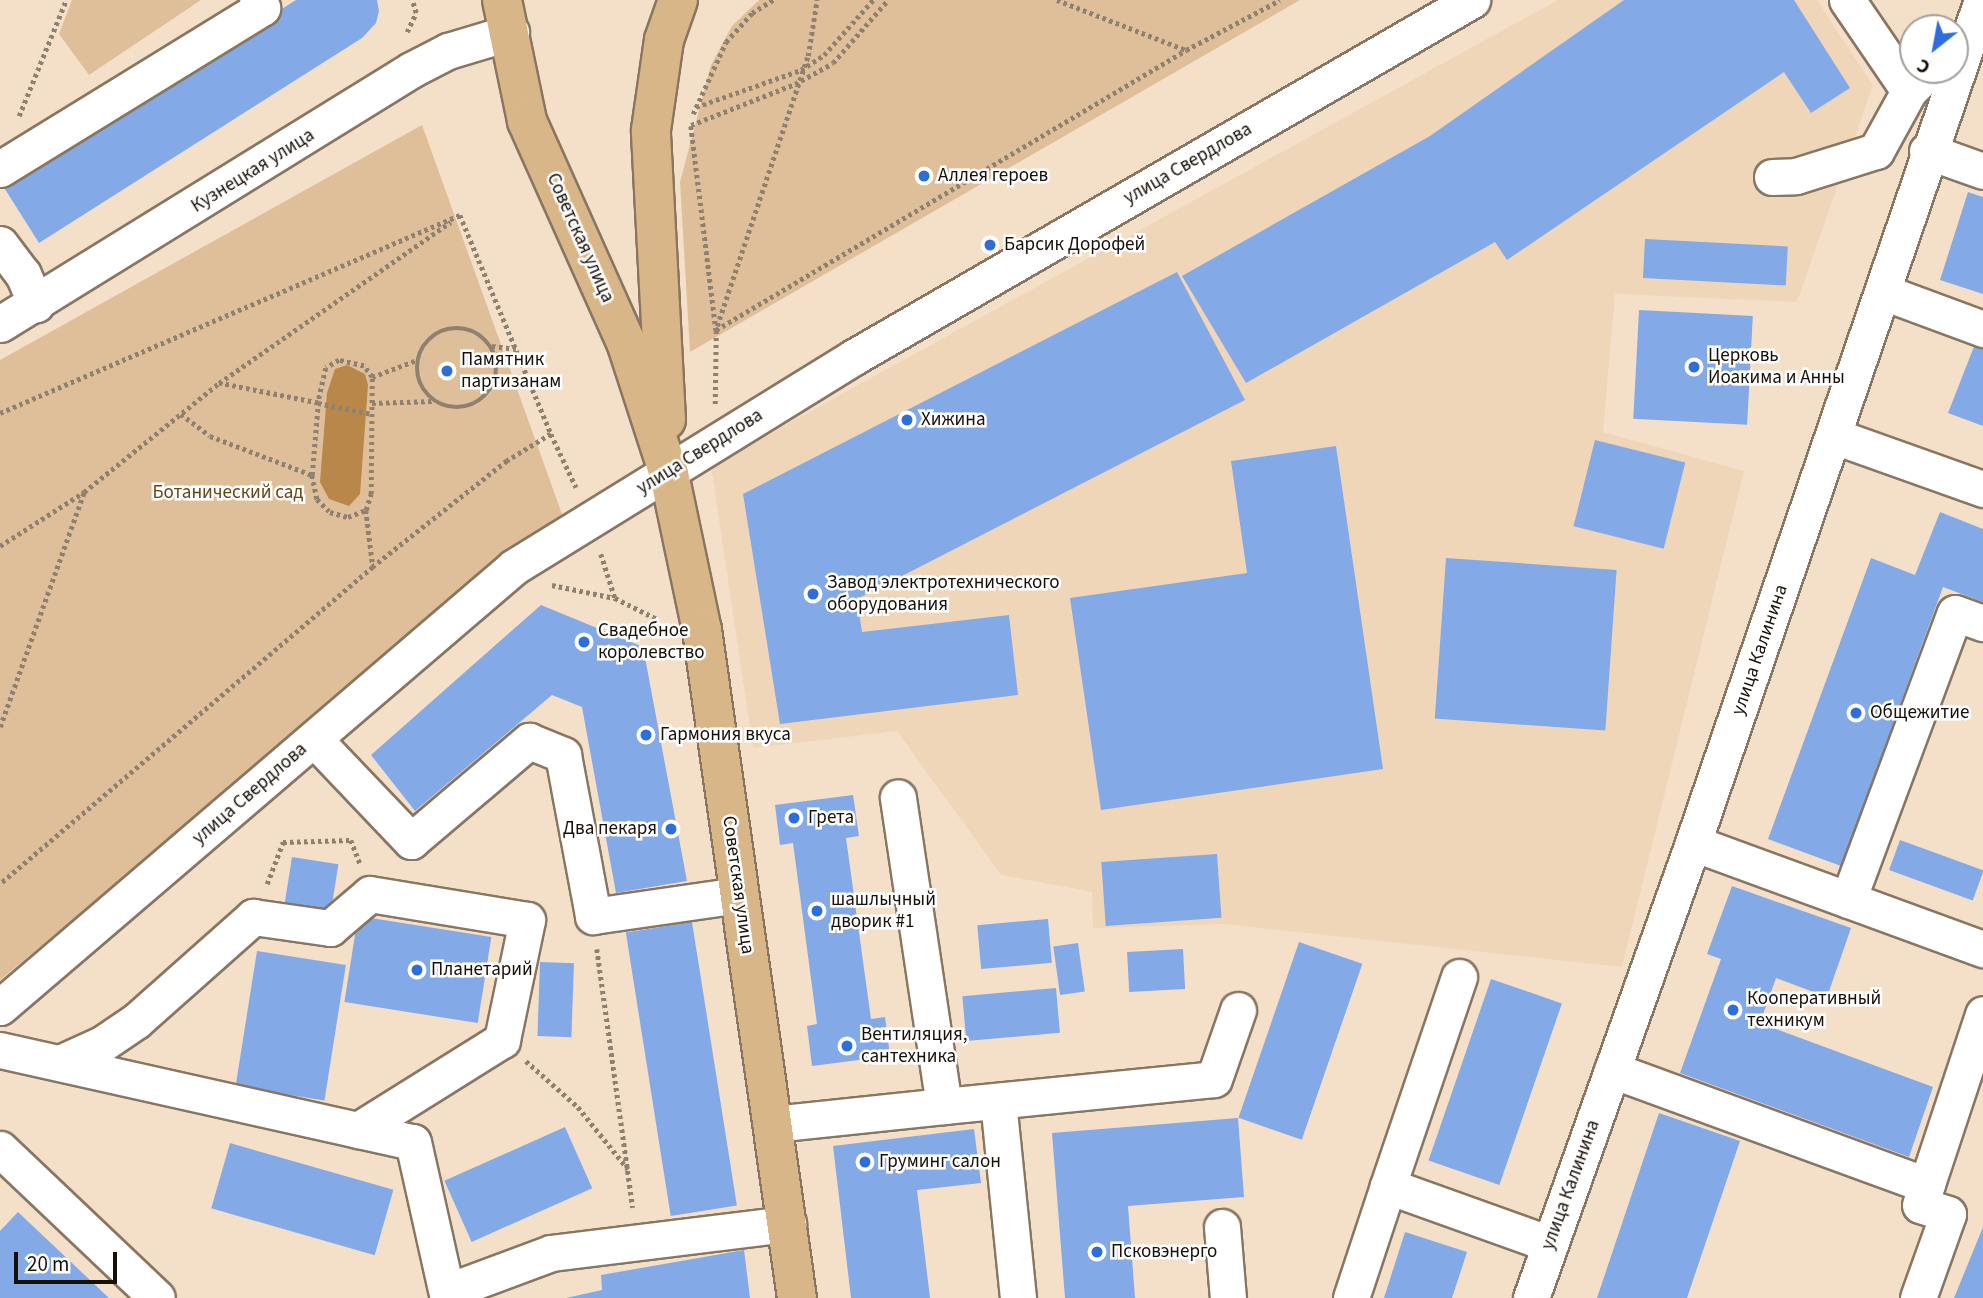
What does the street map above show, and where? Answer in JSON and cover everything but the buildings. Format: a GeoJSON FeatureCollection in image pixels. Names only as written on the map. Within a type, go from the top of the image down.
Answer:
{"type":"FeatureCollection","features":[{"type":"Feature","properties":{"kind":"main road","name":"Советская улица"},"geometry":{"type":"LineString","coordinates":[[669,474],[651,130],[664,40],[678,0]]}},
{"type":"Feature","properties":{"kind":"main road","name":"Советская улица"},"geometry":{"type":"LineString","coordinates":[[506,16],[527,121],[627,345],[669,474],[702,630],[797,1298]]}},
{"type":"Feature","properties":{"kind":"street"},"geometry":{"type":"LineString","coordinates":[[0,169],[262,8],[257,0]]}},
{"type":"Feature","properties":{"kind":"street","name":"улица Свердлова"},"geometry":{"type":"LineString","coordinates":[[0,1007],[514,567],[589,517],[669,474],[719,439],[854,357],[1472,0]]}},
{"type":"Feature","properties":{"kind":"street"},"geometry":{"type":"LineString","coordinates":[[1847,0],[1899,58]]}},
{"type":"Feature","properties":{"kind":"street","name":"Кузнецкая улица"},"geometry":{"type":"LineString","coordinates":[[0,324],[411,70],[506,16]]}},
{"type":"Feature","properties":{"kind":"street","name":"улица Калинина"},"geometry":{"type":"LineString","coordinates":[[1531,1298],[1693,843],[1883,292],[1970,24]]}},
{"type":"Feature","properties":{"kind":"street"},"geometry":{"type":"LineString","coordinates":[[1772,177],[1796,176],[1876,150],[1917,84]]}},
{"type":"Feature","properties":{"kind":"street"},"geometry":{"type":"LineString","coordinates":[[1927,151],[1983,171]]}},
{"type":"Feature","properties":{"kind":"street"},"geometry":{"type":"LineString","coordinates":[[0,244],[23,274],[36,304]]}},
{"type":"Feature","properties":{"kind":"street"},"geometry":{"type":"LineString","coordinates":[[1883,292],[1983,328]]}},
{"type":"Feature","properties":{"kind":"street"},"geometry":{"type":"LineString","coordinates":[[1833,436],[1983,489]]}},
{"type":"Feature","properties":{"kind":"street"},"geometry":{"type":"LineString","coordinates":[[1848,900],[1955,613],[1983,623]]}},
{"type":"Feature","properties":{"kind":"street"},"geometry":{"type":"LineString","coordinates":[[314,739],[411,841],[529,741],[563,755],[593,916],[739,895]]}},
{"type":"Feature","properties":{"kind":"street"},"geometry":{"type":"LineString","coordinates":[[898,797],[944,1106]]}},
{"type":"Feature","properties":{"kind":"street"},"geometry":{"type":"LineString","coordinates":[[1693,843],[1983,949]]}},
{"type":"Feature","properties":{"kind":"street"},"geometry":{"type":"LineString","coordinates":[[60,1063],[103,1044],[136,1021],[253,918],[330,928],[370,894],[527,920],[502,1040],[358,1130]]}},
{"type":"Feature","properties":{"kind":"street"},"geometry":{"type":"LineString","coordinates":[[1351,1298],[1459,977]]}},
{"type":"Feature","properties":{"kind":"street"},"geometry":{"type":"LineString","coordinates":[[773,1124],[1214,1079],[1238,1010]]}},
{"type":"Feature","properties":{"kind":"street"},"geometry":{"type":"LineString","coordinates":[[1918,1298],[1948,1214],[1920,1205],[1983,1014]]}},
{"type":"Feature","properties":{"kind":"street"},"geometry":{"type":"LineString","coordinates":[[0,1050],[413,1142],[448,1294],[551,1253],[788,1224]]}},
{"type":"Feature","properties":{"kind":"street"},"geometry":{"type":"LineString","coordinates":[[1612,1070],[1927,1185]]}},
{"type":"Feature","properties":{"kind":"street"},"geometry":{"type":"LineString","coordinates":[[998,1101],[1018,1298]]}},
{"type":"Feature","properties":{"kind":"street"},"geometry":{"type":"LineString","coordinates":[[0,1149],[158,1298]]}},
{"type":"Feature","properties":{"kind":"street"},"geometry":{"type":"LineString","coordinates":[[1388,1186],[1550,1244]]}},
{"type":"Feature","properties":{"kind":"street"},"geometry":{"type":"LineString","coordinates":[[1222,1227],[1228,1298]]}},
{"type":"Feature","properties":{"kind":"path"},"geometry":{"type":"LineString","coordinates":[[15,125],[66,0]]}},
{"type":"Feature","properties":{"kind":"path"},"geometry":{"type":"LineString","coordinates":[[719,439],[716,330],[691,125],[695,107],[726,42],[752,13],[773,0]]}},
{"type":"Feature","properties":{"kind":"path"},"geometry":{"type":"LineString","coordinates":[[716,330],[801,70],[817,0]]}},
{"type":"Feature","properties":{"kind":"path"},"geometry":{"type":"LineString","coordinates":[[695,107],[801,70],[824,54],[873,0]]}},
{"type":"Feature","properties":{"kind":"path"},"geometry":{"type":"LineString","coordinates":[[691,125],[795,84],[833,63],[888,0]]}},
{"type":"Feature","properties":{"kind":"path"},"geometry":{"type":"LineString","coordinates":[[1057,0],[1186,50]]}},
{"type":"Feature","properties":{"kind":"path"},"geometry":{"type":"LineString","coordinates":[[716,330],[1186,50],[1280,0]]}},
{"type":"Feature","properties":{"kind":"path"},"geometry":{"type":"LineString","coordinates":[[0,885],[373,568],[507,461],[551,434],[460,215]]}},
{"type":"Feature","properties":{"kind":"path"},"geometry":{"type":"LineString","coordinates":[[0,546],[84,492],[219,383],[460,215]]}},
{"type":"Feature","properties":{"kind":"path"},"geometry":{"type":"LineString","coordinates":[[0,413],[460,215]]}},
{"type":"Feature","properties":{"kind":"path"},"geometry":{"type":"LineString","coordinates":[[372,377],[417,359],[431,337],[443,330],[470,330],[491,346],[516,349]]}},
{"type":"Feature","properties":{"kind":"path"},"geometry":{"type":"LineString","coordinates":[[372,402],[433,401],[460,409],[485,397],[497,373],[491,346]]}},
{"type":"Feature","properties":{"kind":"path"},"geometry":{"type":"LineString","coordinates":[[417,359],[419,383],[433,401]]}},
{"type":"Feature","properties":{"kind":"path"},"geometry":{"type":"LineString","coordinates":[[366,510],[348,517],[330,512],[317,499],[312,475],[318,403],[326,368],[339,360],[364,366],[372,377],[371,494],[366,510],[373,568]]}},
{"type":"Feature","properties":{"kind":"path"},"geometry":{"type":"LineString","coordinates":[[219,383],[372,414]]}},
{"type":"Feature","properties":{"kind":"path"},"geometry":{"type":"LineString","coordinates":[[181,414],[210,436],[312,475]]}},
{"type":"Feature","properties":{"kind":"path"},"geometry":{"type":"LineString","coordinates":[[0,727],[84,492]]}},
{"type":"Feature","properties":{"kind":"path"},"geometry":{"type":"LineString","coordinates":[[542,585],[615,598],[657,619]]}},
{"type":"Feature","properties":{"kind":"path"},"geometry":{"type":"LineString","coordinates":[[253,918],[283,842],[351,840],[370,894]]}},
{"type":"Feature","properties":{"kind":"path"},"geometry":{"type":"LineString","coordinates":[[593,916],[638,1243]]}},
{"type":"Feature","properties":{"kind":"path"},"geometry":{"type":"LineString","coordinates":[[502,1040],[578,1107],[628,1170]]}},
{"type":"Feature","properties":{"kind":"shaded area"},"geometry":{"type":"Polygon","coordinates":[[[1558,0],[1817,0],[1873,85],[1797,302],[1615,294],[1603,432],[1744,471],[1622,967],[1223,924],[1093,928],[1092,892],[1001,875],[897,731],[753,748],[711,466],[1558,0]]]}},
{"type":"Feature","properties":{"kind":"shaded area"},"geometry":{"type":"Polygon","coordinates":[[[347,365],[365,374],[368,385],[360,494],[349,506],[329,499],[320,482],[327,393],[335,369],[347,365]]]}},
{"type":"Feature","properties":{"kind":"green space"},"geometry":{"type":"Polygon","coordinates":[[[72,0],[201,0],[89,75],[59,34],[72,0]]]}},
{"type":"Feature","properties":{"kind":"green space"},"geometry":{"type":"Polygon","coordinates":[[[759,0],[1300,0],[690,352],[680,182],[711,65],[732,26],[759,0]]]}},
{"type":"Feature","properties":{"kind":"green space","name":"Ботанический сад"},"geometry":{"type":"Polygon","coordinates":[[[422,125],[562,514],[0,980],[0,360],[422,125]]]}},
{"type":"Feature","properties":{"kind":"place","name":"Аллея героев"},"geometry":{"type":"Point","coordinates":[924,176]}},
{"type":"Feature","properties":{"kind":"place","name":"Барсик Дорофей"},"geometry":{"type":"Point","coordinates":[990,245]}},
{"type":"Feature","properties":{"kind":"place","name":"Церковь Иоакима и Анны"},"geometry":{"type":"Point","coordinates":[1694,367]}},
{"type":"Feature","properties":{"kind":"place","name":"Памятник партизанам"},"geometry":{"type":"Point","coordinates":[447,371]}},
{"type":"Feature","properties":{"kind":"place","name":"Хижина"},"geometry":{"type":"Point","coordinates":[907,420]}},
{"type":"Feature","properties":{"kind":"place","name":"Завод электротехнического оборудования"},"geometry":{"type":"Point","coordinates":[813,594]}},
{"type":"Feature","properties":{"kind":"place","name":"Свадебное королевство"},"geometry":{"type":"Point","coordinates":[584,642]}},
{"type":"Feature","properties":{"kind":"place","name":"Общежитие"},"geometry":{"type":"Point","coordinates":[1856,713]}},
{"type":"Feature","properties":{"kind":"place","name":"Гармония вкуса"},"geometry":{"type":"Point","coordinates":[646,735]}},
{"type":"Feature","properties":{"kind":"place","name":"Грета"},"geometry":{"type":"Point","coordinates":[794,818]}},
{"type":"Feature","properties":{"kind":"place","name":"Два пекаря"},"geometry":{"type":"Point","coordinates":[671,829]}},
{"type":"Feature","properties":{"kind":"place","name":"шашлычный дворик #1"},"geometry":{"type":"Point","coordinates":[817,911]}},
{"type":"Feature","properties":{"kind":"place","name":"Планетарий"},"geometry":{"type":"Point","coordinates":[417,970]}},
{"type":"Feature","properties":{"kind":"place","name":"Кооперативный техникум"},"geometry":{"type":"Point","coordinates":[1733,1010]}},
{"type":"Feature","properties":{"kind":"place","name":"Вентиляция, сантехника"},"geometry":{"type":"Point","coordinates":[847,1046]}},
{"type":"Feature","properties":{"kind":"place","name":"Груминг салон"},"geometry":{"type":"Point","coordinates":[865,1162]}},
{"type":"Feature","properties":{"kind":"place","name":"Псковэнерго"},"geometry":{"type":"Point","coordinates":[1097,1252]}}]}
